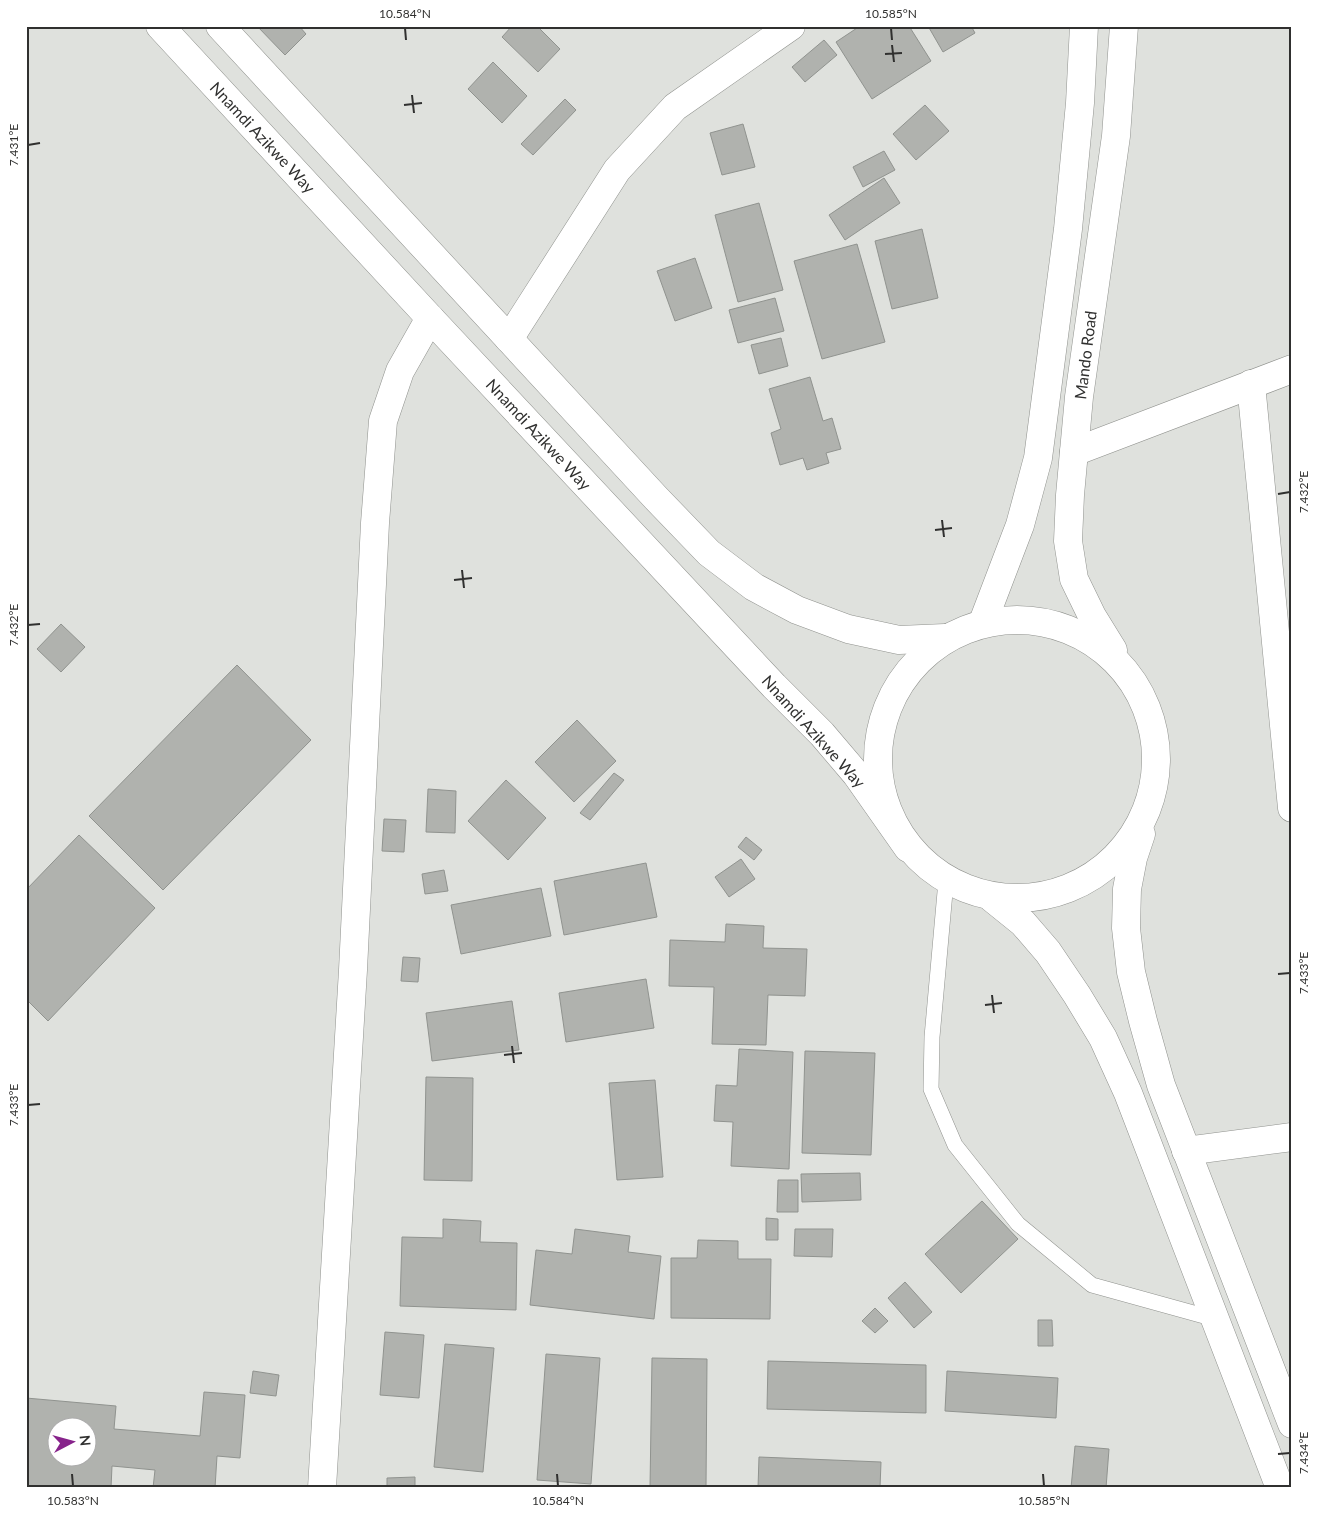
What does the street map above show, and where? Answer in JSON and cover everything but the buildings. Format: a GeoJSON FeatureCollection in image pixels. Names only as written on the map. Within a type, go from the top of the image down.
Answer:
{"type":"FeatureCollection","features":[{"type":"Feature","properties":{"kind":"main road","name":"Nnamdi Azikwe Way"},"geometry":{"type":"LineString","coordinates":[[160,26],[430,318],[768,679],[822,734],[856,774],[908,848]]}},
{"type":"Feature","properties":{"kind":"main road"},"geometry":{"type":"LineString","coordinates":[[220,26],[709,553],[754,586],[797,610],[848,628],[899,640],[945,638]]}},
{"type":"Feature","properties":{"kind":"main road"},"geometry":{"type":"LineString","coordinates":[[509,339],[617,170],[675,107],[791,26]]}},
{"type":"Feature","properties":{"kind":"main road","name":"Mando Road"},"geometry":{"type":"LineString","coordinates":[[983,622],[1020,525],[1038,458],[1068,229],[1080,103],[1084,26]]}},
{"type":"Feature","properties":{"kind":"main road","name":"Mando Road"},"geometry":{"type":"LineString","coordinates":[[1124,26],[1116,136],[1080,397],[1070,495],[1068,541],[1074,579],[1092,616],[1150,713],[1158,761],[1148,809]]}},
{"type":"Feature","properties":{"kind":"main road"},"geometry":{"type":"LineString","coordinates":[[322,1488],[353,970],[374,523],[383,421],[400,370],[430,318]]}},
{"type":"Feature","properties":{"kind":"main road"},"geometry":{"type":"LineString","coordinates":[[1074,452],[1292,369]]}},
{"type":"Feature","properties":{"kind":"main road"},"geometry":{"type":"LineString","coordinates":[[1250,384],[1292,808]]}},
{"type":"Feature","properties":{"kind":"main road"},"geometry":{"type":"LineString","coordinates":[[1126,670],[1086,636],[1036,619],[983,622],[945,638],[909,670],[885,712],[877,759],[885,806],[908,848],[946,881],[992,898],[1023,923],[1048,952],[1103,1038],[1128,1093],[1280,1488]]}},
{"type":"Feature","properties":{"kind":"main road"},"geometry":{"type":"LineString","coordinates":[[992,898],[1040,898],[1086,882],[1124,851],[1148,809]]}},
{"type":"Feature","properties":{"kind":"main road"},"geometry":{"type":"LineString","coordinates":[[1148,809],[1133,858],[1127,889],[1126,928],[1130,963],[1143,1021],[1161,1085],[1292,1424]]}},
{"type":"Feature","properties":{"kind":"main road"},"geometry":{"type":"LineString","coordinates":[[1186,1151],[1292,1137]]}},
{"type":"Feature","properties":{"kind":"lane"},"geometry":{"type":"LineString","coordinates":[[946,881],[932,1037],[931,1089],[955,1145],[1018,1224],[1092,1285],[1215,1319]]}}]}
